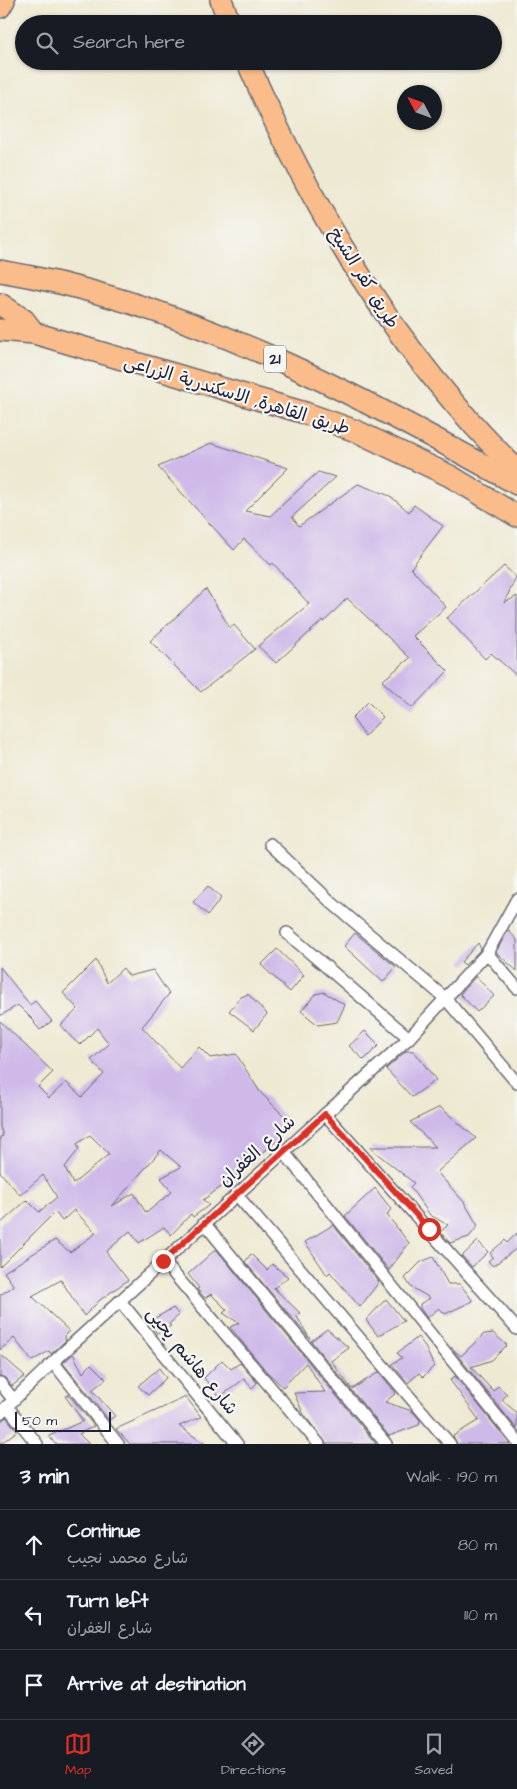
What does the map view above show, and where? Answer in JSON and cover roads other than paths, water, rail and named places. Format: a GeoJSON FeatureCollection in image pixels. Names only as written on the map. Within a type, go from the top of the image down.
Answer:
{"type":"FeatureCollection","features":[{"type":"Feature","properties":{"kind":"highway"},"geometry":{"type":"LineString","coordinates":[[0,7],[4,0]]}},
{"type":"Feature","properties":{"kind":"highway"},"geometry":{"type":"LineString","coordinates":[[221,0],[227,15]]}},
{"type":"Feature","properties":{"kind":"highway","name":"طريق كفر الشيخ"},"geometry":{"type":"LineString","coordinates":[[251,70],[268,108],[361,280],[418,360],[481,435],[517,470]]}},
{"type":"Feature","properties":{"kind":"highway","name":"طريق القاهرة, الاسكندرية الزراعى"},"geometry":{"type":"LineString","coordinates":[[8,272],[85,289],[151,310],[283,362],[413,426],[517,484]]}},
{"type":"Feature","properties":{"kind":"highway"},"geometry":{"type":"LineString","coordinates":[[0,304],[24,320],[34,333]]}},
{"type":"Feature","properties":{"kind":"highway","name":"طريق القاهرة, الاسكندرية الزراعى"},"geometry":{"type":"LineString","coordinates":[[0,330],[34,333],[305,413],[356,431],[450,476],[517,516]]}},
{"type":"Feature","properties":{"kind":"street"},"geometry":{"type":"LineString","coordinates":[[270,844],[332,903],[445,998],[517,1083]]}},
{"type":"Feature","properties":{"kind":"street","name":"شارع الغفران"},"geometry":{"type":"LineString","coordinates":[[7,1406],[204,1223],[409,1038],[487,953],[516,903]]}},
{"type":"Feature","properties":{"kind":"street"},"geometry":{"type":"LineString","coordinates":[[287,933],[409,1038]]}},
{"type":"Feature","properties":{"kind":"street"},"geometry":{"type":"LineString","coordinates":[[487,953],[517,988]]}},
{"type":"Feature","properties":{"kind":"street"},"geometry":{"type":"LineString","coordinates":[[325,1114],[517,1329]]}},
{"type":"Feature","properties":{"kind":"street"},"geometry":{"type":"LineString","coordinates":[[283,1151],[517,1441]]}},
{"type":"Feature","properties":{"kind":"street"},"geometry":{"type":"LineString","coordinates":[[236,1194],[450,1444]]}},
{"type":"Feature","properties":{"kind":"street"},"geometry":{"type":"LineString","coordinates":[[204,1223],[386,1444]]}},
{"type":"Feature","properties":{"kind":"street"},"geometry":{"type":"LineString","coordinates":[[163,1261],[319,1444]]}},
{"type":"Feature","properties":{"kind":"street","name":"شارع هاشم يحيى"},"geometry":{"type":"LineString","coordinates":[[120,1301],[237,1444]]}},
{"type":"Feature","properties":{"kind":"street"},"geometry":{"type":"LineString","coordinates":[[53,1362],[118,1444]]}},
{"type":"Feature","properties":{"kind":"street"},"geometry":{"type":"LineString","coordinates":[[0,1383],[7,1406],[37,1444]]}}]}
